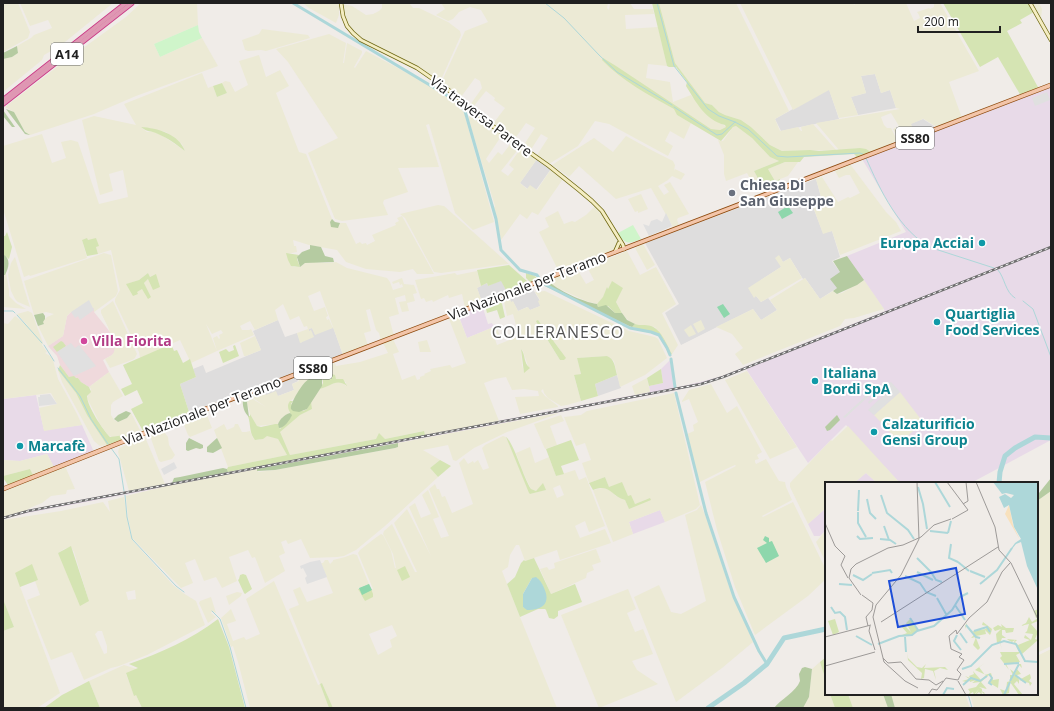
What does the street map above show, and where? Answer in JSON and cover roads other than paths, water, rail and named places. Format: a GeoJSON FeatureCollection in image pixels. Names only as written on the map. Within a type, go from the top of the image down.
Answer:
{"type":"FeatureCollection","features":[{"type":"Feature","properties":{"kind":"highway","name":"A14"},"geometry":{"type":"LineString","coordinates":[[3,100],[126,3]]}},
{"type":"Feature","properties":{"kind":"highway","name":"A14"},"geometry":{"type":"LineString","coordinates":[[3,104],[132,3]]}},
{"type":"Feature","properties":{"kind":"main road","name":"Via Nazionale per Teramo"},"geometry":{"type":"LineString","coordinates":[[3,489],[190,415],[1051,86]]}},
{"type":"Feature","properties":{"kind":"street","name":"Via traversa Parere"},"geometry":{"type":"LineString","coordinates":[[341,3],[346,26],[361,40],[417,68],[440,84],[484,120],[549,166],[592,201],[602,211],[619,241],[624,246],[624,250]]}},
{"type":"Feature","properties":{"kind":"street"},"geometry":{"type":"LineString","coordinates":[[1030,3],[1051,40]]}},
{"type":"Feature","properties":{"kind":"street"},"geometry":{"type":"LineString","coordinates":[[615,253],[618,248],[619,241],[628,245],[635,245]]}},
{"type":"Feature","properties":{"kind":"water"},"geometry":{"type":"Polygon","coordinates":[[[536,577],[541,582],[547,598],[544,605],[541,607],[533,610],[527,610],[523,607],[523,594],[532,578],[536,577]]]}},
{"type":"Feature","properties":{"kind":"waterway"},"geometry":{"type":"LineString","coordinates":[[293,3],[458,102],[465,111],[496,219],[501,250],[520,270],[537,275],[542,283],[630,328],[659,335],[670,355]]}},
{"type":"Feature","properties":{"kind":"waterway"},"geometry":{"type":"LineString","coordinates":[[545,3],[564,18],[617,72],[672,105]]}},
{"type":"Feature","properties":{"kind":"waterway"},"geometry":{"type":"LineString","coordinates":[[657,3],[674,66],[708,109],[719,116],[748,129],[777,156],[787,157],[860,153],[865,155]]}},
{"type":"Feature","properties":{"kind":"waterway"},"geometry":{"type":"LineString","coordinates":[[674,107],[717,135],[722,134],[735,122]]}},
{"type":"Feature","properties":{"kind":"waterway"},"geometry":{"type":"LineString","coordinates":[[866,158],[892,209],[910,232],[932,248],[994,268]]}},
{"type":"Feature","properties":{"kind":"waterway"},"geometry":{"type":"LineString","coordinates":[[998,270],[1007,289],[1015,298]]}},
{"type":"Feature","properties":{"kind":"waterway"},"geometry":{"type":"LineString","coordinates":[[1023,301],[1033,309],[1051,357]]}},
{"type":"Feature","properties":{"kind":"waterway"},"geometry":{"type":"LineString","coordinates":[[3,311],[13,311],[15,313]]}},
{"type":"Feature","properties":{"kind":"waterway"},"geometry":{"type":"LineString","coordinates":[[17,315],[42,343]]}},
{"type":"Feature","properties":{"kind":"waterway"},"geometry":{"type":"LineString","coordinates":[[44,345],[54,361]]}},
{"type":"Feature","properties":{"kind":"waterway"},"geometry":{"type":"LineString","coordinates":[[671,359],[675,387]]}},
{"type":"Feature","properties":{"kind":"waterway"},"geometry":{"type":"LineString","coordinates":[[58,368],[80,396],[91,419],[108,444]]}},
{"type":"Feature","properties":{"kind":"waterway"},"geometry":{"type":"LineString","coordinates":[[676,393],[706,513],[734,597],[759,651],[767,664]]}},
{"type":"Feature","properties":{"kind":"waterway"},"geometry":{"type":"LineString","coordinates":[[999,482],[1000,472],[1005,456],[1015,448],[1035,437],[1051,438]]}},
{"type":"Feature","properties":{"kind":"waterway"},"geometry":{"type":"LineString","coordinates":[[111,448],[119,459],[124,491]]}},
{"type":"Feature","properties":{"kind":"waterway"},"geometry":{"type":"LineString","coordinates":[[125,495],[127,517],[132,539],[176,586],[184,592]]}},
{"type":"Feature","properties":{"kind":"waterway"},"geometry":{"type":"LineString","coordinates":[[212,611],[220,619],[230,647],[246,708]]}},
{"type":"Feature","properties":{"kind":"waterway"},"geometry":{"type":"LineString","coordinates":[[708,708],[744,683],[767,664],[784,638],[825,629]]}},
{"type":"Feature","properties":{"kind":"waterway"},"geometry":{"type":"LineString","coordinates":[[968,695],[972,708]]}},
{"type":"Feature","properties":{"kind":"railway"},"geometry":{"type":"LineString","coordinates":[[3,518],[28,511],[701,384],[723,377],[1051,247]]}},
{"type":"Feature","properties":{"kind":"place","name":"Chiesa Di San Giuseppe"},"geometry":{"type":"Point","coordinates":[732,193]}},
{"type":"Feature","properties":{"kind":"place","name":"Europa Acciai"},"geometry":{"type":"Point","coordinates":[982,243]}},
{"type":"Feature","properties":{"kind":"place","name":"Quartiglia Food Services"},"geometry":{"type":"Point","coordinates":[937,322]}},
{"type":"Feature","properties":{"kind":"place","name":"Villa Fiorita"},"geometry":{"type":"Point","coordinates":[84,341]}},
{"type":"Feature","properties":{"kind":"place","name":"Italiana Bordi SpA"},"geometry":{"type":"Point","coordinates":[815,381]}},
{"type":"Feature","properties":{"kind":"place","name":"Calzaturificio Gensi Group"},"geometry":{"type":"Point","coordinates":[874,432]}},
{"type":"Feature","properties":{"kind":"place","name":"Marcafè"},"geometry":{"type":"Point","coordinates":[20,446]}},
{"type":"Feature","properties":{"kind":"district","name":"COLLERANESCO"},"geometry":{"type":"Point","coordinates":[558,332]}}]}
